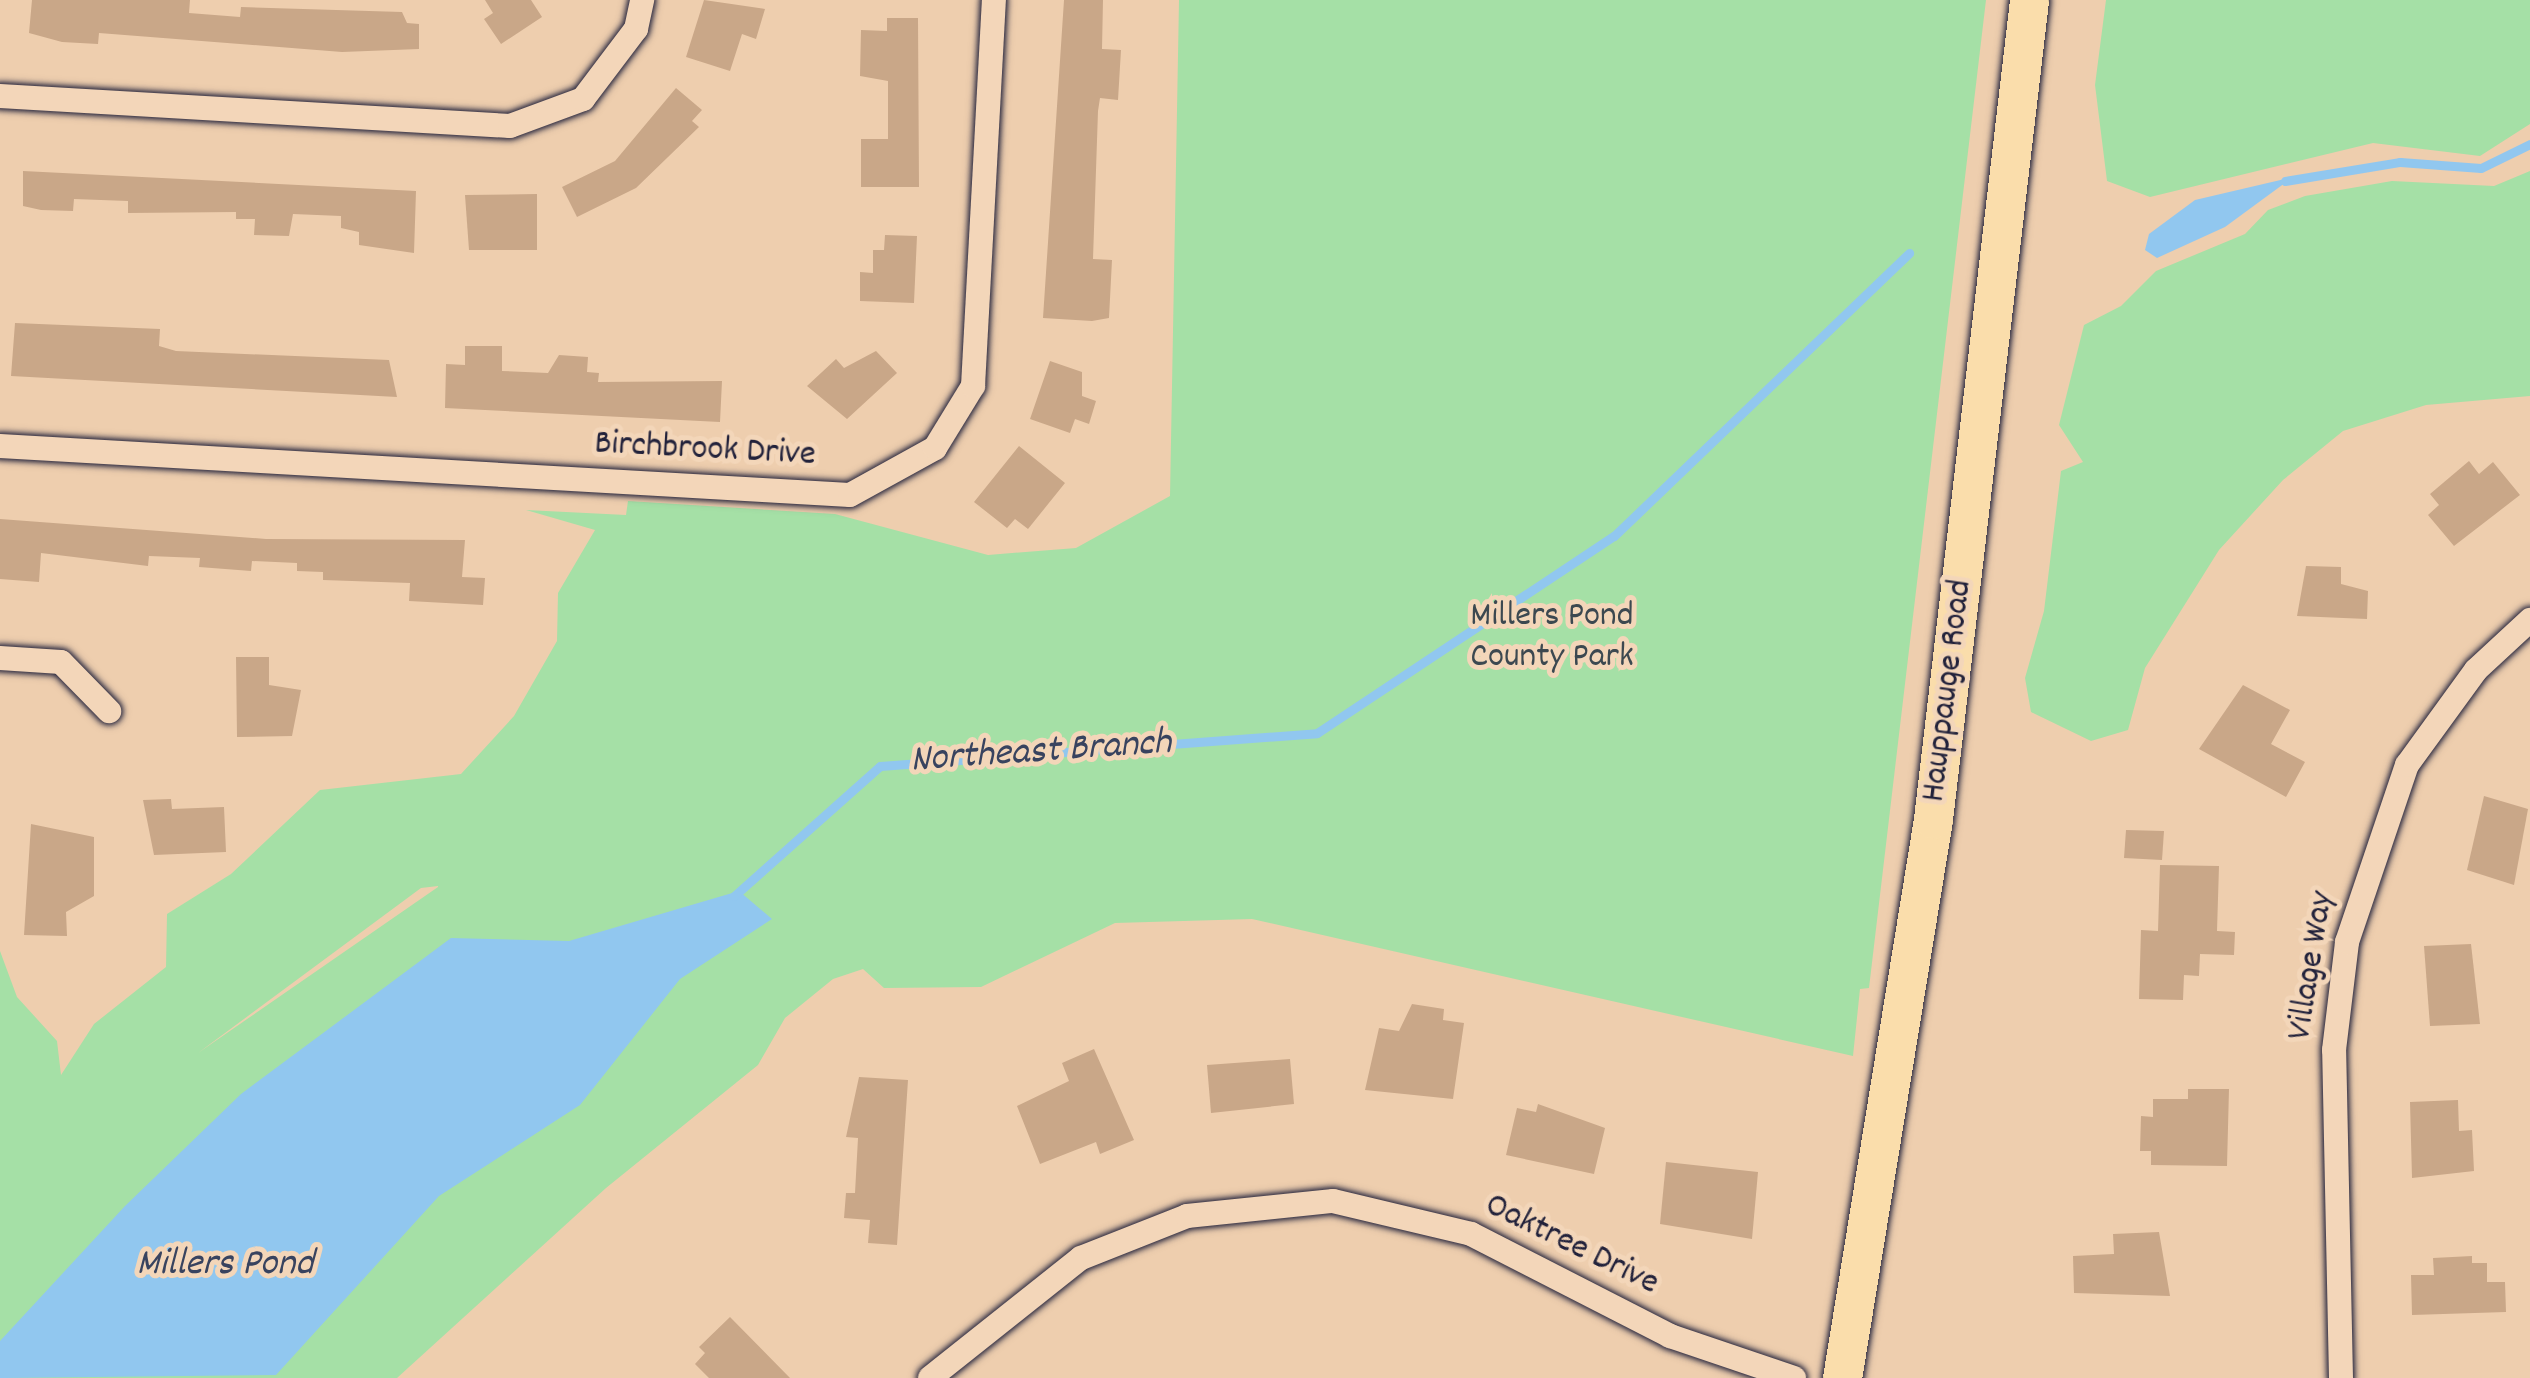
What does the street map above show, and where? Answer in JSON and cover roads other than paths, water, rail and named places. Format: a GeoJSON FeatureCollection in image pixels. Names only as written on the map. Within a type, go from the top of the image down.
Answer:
{"type":"FeatureCollection","features":[{"type":"Feature","properties":{"kind":"main road","name":"Hauppauge Road"},"geometry":{"type":"LineString","coordinates":[[1842,1378],[1933,819],[2029,0]]}},
{"type":"Feature","properties":{"kind":"street"},"geometry":{"type":"LineString","coordinates":[[0,96],[510,126],[583,99],[636,29],[642,0]]}},
{"type":"Feature","properties":{"kind":"street","name":"Birchbrook Drive"},"geometry":{"type":"LineString","coordinates":[[0,446],[850,495],[935,448],[973,386],[994,0]]}},
{"type":"Feature","properties":{"kind":"street","name":"Village Way"},"geometry":{"type":"LineString","coordinates":[[2341,1378],[2334,1051],[2347,942],[2408,765],[2476,670],[2530,620]]}},
{"type":"Feature","properties":{"kind":"street"},"geometry":{"type":"LineString","coordinates":[[0,658],[62,662],[109,711]]}},
{"type":"Feature","properties":{"kind":"street","name":"Oaktree Drive"},"geometry":{"type":"LineString","coordinates":[[930,1378],[1081,1258],[1187,1216],[1333,1201],[1471,1234],[1670,1336],[1794,1378]]}},
{"type":"Feature","properties":{"kind":"water"},"geometry":{"type":"Polygon","coordinates":[[[2293,177],[2225,227],[2157,258],[2145,250],[2149,234],[2195,200],[2293,177]]]}},
{"type":"Feature","properties":{"kind":"water","name":"Millers Pond"},"geometry":{"type":"Polygon","coordinates":[[[739,891],[772,919],[680,979],[580,1105],[439,1196],[276,1375],[0,1378],[0,1341],[125,1206],[241,1094],[451,938],[569,941],[739,891]]]}},
{"type":"Feature","properties":{"kind":"waterway"},"geometry":{"type":"LineString","coordinates":[[2285,181],[2400,162],[2481,168],[2530,144]]}},
{"type":"Feature","properties":{"kind":"waterway","name":"Northeast Branch"},"geometry":{"type":"LineString","coordinates":[[734,896],[880,766],[1317,733],[1614,536],[1909,253]]}},
{"type":"Feature","properties":{"kind":"park label","name":"Millers Pond County Park"},"geometry":{"type":"Point","coordinates":[1552,638]}}]}
